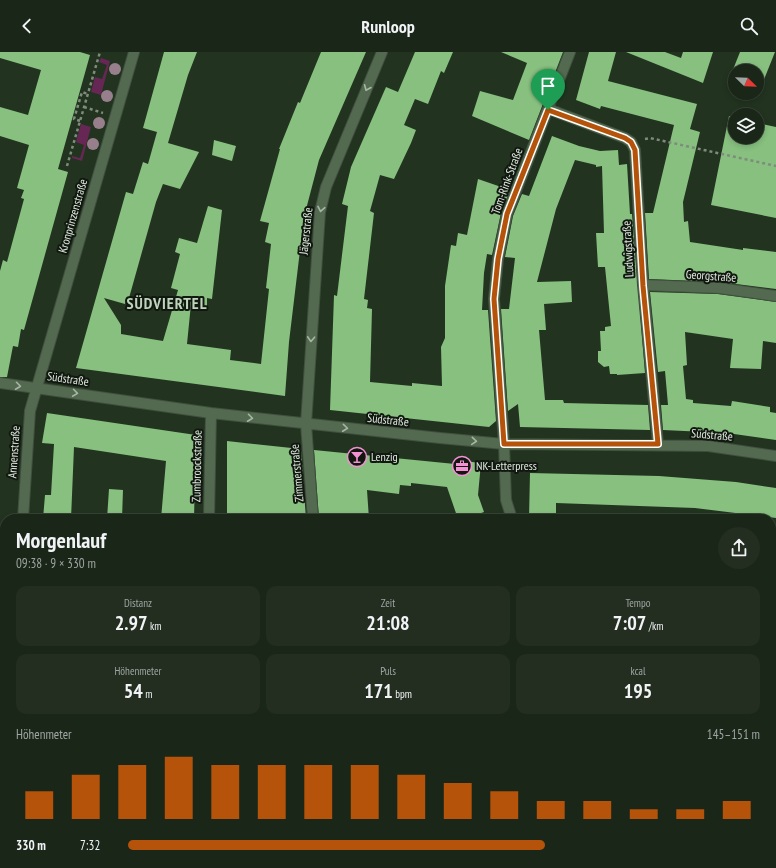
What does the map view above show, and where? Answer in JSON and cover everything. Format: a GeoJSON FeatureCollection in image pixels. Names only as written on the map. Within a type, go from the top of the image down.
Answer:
{"type":"FeatureCollection","features":[{"type":"Feature","properties":{"kind":"street","name":"Kronprinzenstraße"},"geometry":{"type":"LineString","coordinates":[[36,388],[134,52]]}},
{"type":"Feature","properties":{"kind":"street","name":"Jägerstraße"},"geometry":{"type":"LineString","coordinates":[[306,424],[320,212],[326,187],[382,52]]}},
{"type":"Feature","properties":{"kind":"street","name":"Tom-Rink-Straße"},"geometry":{"type":"LineString","coordinates":[[510,514],[506,500],[504,444],[494,299],[498,259],[507,214],[570,52]]}},
{"type":"Feature","properties":{"kind":"street","name":"Ludwigstraße"},"geometry":{"type":"LineString","coordinates":[[548,110],[625,138],[633,146],[637,165],[643,286],[658,444]]}},
{"type":"Feature","properties":{"kind":"street","name":"Georgstraße"},"geometry":{"type":"LineString","coordinates":[[643,286],[719,288],[776,296]]}},
{"type":"Feature","properties":{"kind":"street","name":"Südstraße"},"geometry":{"type":"LineString","coordinates":[[0,383],[211,413],[504,444],[658,444],[708,446],[776,456]]}},
{"type":"Feature","properties":{"kind":"street","name":"Annenstraße"},"geometry":{"type":"LineString","coordinates":[[23,514],[30,411],[36,388]]}},
{"type":"Feature","properties":{"kind":"street","name":"Zumbroockstraße"},"geometry":{"type":"LineString","coordinates":[[209,514],[211,413]]}},
{"type":"Feature","properties":{"kind":"street","name":"Zimmerstraße"},"geometry":{"type":"LineString","coordinates":[[306,424],[314,514]]}},
{"type":"Feature","properties":{"kind":"path"},"geometry":{"type":"LineString","coordinates":[[67,166],[100,52]]}},
{"type":"Feature","properties":{"kind":"path"},"geometry":{"type":"LineString","coordinates":[[80,121],[74,119],[77,105],[82,92],[88,94]]}},
{"type":"Feature","properties":{"kind":"path"},"geometry":{"type":"LineString","coordinates":[[84,107],[115,116]]}},
{"type":"Feature","properties":{"kind":"path"},"geometry":{"type":"LineString","coordinates":[[639,141],[650,138],[776,166]]}},
{"type":"Feature","properties":{"kind":"shaded area"},"geometry":{"type":"Polygon","coordinates":[[[101,58],[110,61],[101,95],[91,92],[95,77],[102,79],[107,65],[99,62],[101,58]]]}},
{"type":"Feature","properties":{"kind":"shaded area"},"geometry":{"type":"Polygon","coordinates":[[[81,124],[91,127],[82,161],[72,158],[72,156],[80,158],[84,145],[76,142],[81,124]]]}},
{"type":"Feature","properties":{"kind":"building"},"geometry":{"type":"Polygon","coordinates":[[[0,52],[80,52],[90,55],[58,169],[68,172],[24,330],[21,329],[18,347],[13,346],[7,377],[0,377],[0,271],[3,260],[7,262],[24,199],[21,198],[24,190],[17,188],[29,145],[0,136],[0,107],[28,115],[41,70],[0,58],[0,52]]]}},
{"type":"Feature","properties":{"kind":"building"},"geometry":{"type":"Polygon","coordinates":[[[164,52],[197,52],[188,75],[168,143],[199,152],[180,189],[163,184],[156,202],[129,298],[127,297],[125,304],[104,298],[121,325],[121,334],[163,341],[178,290],[171,288],[180,254],[175,252],[179,238],[197,243],[208,206],[222,210],[212,299],[207,298],[207,306],[191,304],[187,344],[231,350],[230,360],[261,364],[269,289],[266,288],[271,244],[265,242],[269,223],[260,221],[279,149],[298,102],[300,103],[321,52],[366,52],[319,160],[304,217],[289,342],[285,396],[76,368],[126,192],[133,194],[143,162],[148,164],[157,132],[143,128],[164,52]]]}},
{"type":"Feature","properties":{"kind":"building"},"geometry":{"type":"Polygon","coordinates":[[[415,52],[453,52],[444,73],[441,71],[428,104],[415,99],[404,125],[416,130],[411,143],[394,179],[380,175],[370,211],[374,213],[364,299],[368,300],[367,308],[372,309],[370,382],[412,386],[412,383],[442,386],[441,347],[445,338],[445,286],[451,245],[456,246],[458,233],[467,235],[478,179],[510,190],[501,213],[492,255],[487,254],[484,273],[482,310],[488,310],[496,421],[489,427],[330,410],[334,295],[337,296],[348,206],[342,204],[351,167],[386,87],[398,92],[415,52]]]}},
{"type":"Feature","properties":{"kind":"building"},"geometry":{"type":"Polygon","coordinates":[[[501,52],[563,52],[529,140],[472,116],[480,91],[513,100],[527,63],[501,52]]]}},
{"type":"Feature","properties":{"kind":"building"},"geometry":{"type":"Polygon","coordinates":[[[589,52],[616,52],[608,81],[697,104],[690,129],[700,132],[683,202],[684,222],[688,221],[690,242],[743,250],[743,248],[776,252],[776,289],[720,282],[649,279],[645,213],[653,213],[674,125],[601,106],[600,109],[576,100],[589,52]]]}},
{"type":"Feature","properties":{"kind":"building"},"geometry":{"type":"Polygon","coordinates":[[[626,52],[665,52],[681,58],[683,52],[713,52],[703,83],[626,52]]]}},
{"type":"Feature","properties":{"kind":"building"},"geometry":{"type":"Polygon","coordinates":[[[740,52],[775,52],[764,80],[764,64],[735,64],[740,52]]]}},
{"type":"Feature","properties":{"kind":"building"},"geometry":{"type":"Polygon","coordinates":[[[728,121],[728,144],[764,144],[764,124],[776,127],[776,218],[711,205],[728,121]]]}},
{"type":"Feature","properties":{"kind":"building"},"geometry":{"type":"Polygon","coordinates":[[[552,136],[579,146],[600,151],[618,150],[619,165],[627,164],[630,214],[632,214],[645,373],[610,374],[609,366],[604,367],[598,362],[598,351],[601,351],[600,331],[605,331],[605,327],[611,326],[605,267],[598,267],[596,233],[604,233],[602,166],[596,167],[596,165],[575,160],[556,209],[537,282],[571,281],[572,302],[544,304],[546,330],[539,330],[545,400],[563,400],[564,403],[648,405],[650,430],[520,427],[518,404],[508,411],[501,309],[509,309],[515,258],[505,257],[513,216],[522,194],[529,196],[552,136]]]}},
{"type":"Feature","properties":{"kind":"building"},"geometry":{"type":"Polygon","coordinates":[[[214,140],[236,146],[232,161],[212,155],[214,140]]]}},
{"type":"Feature","properties":{"kind":"building"},"geometry":{"type":"Polygon","coordinates":[[[650,292],[718,294],[776,302],[776,343],[763,341],[761,369],[730,368],[733,339],[685,332],[687,365],[683,366],[686,399],[693,400],[693,403],[731,406],[732,401],[770,407],[770,412],[776,413],[776,440],[727,433],[663,430],[661,405],[668,405],[665,371],[658,372],[650,292]]]}},
{"type":"Feature","properties":{"kind":"building"},"geometry":{"type":"Polygon","coordinates":[[[47,413],[196,435],[194,514],[161,514],[166,461],[74,447],[71,514],[43,514],[45,495],[51,495],[54,444],[42,443],[47,413]]]}},
{"type":"Feature","properties":{"kind":"building"},"geometry":{"type":"Polygon","coordinates":[[[227,441],[301,449],[306,514],[227,513],[227,441]]]}},
{"type":"Feature","properties":{"kind":"building"},"geometry":{"type":"Polygon","coordinates":[[[314,450],[455,464],[455,460],[481,463],[478,495],[484,512],[478,514],[456,514],[447,487],[411,483],[411,486],[400,485],[399,494],[367,490],[369,514],[319,514],[314,450]]]}},
{"type":"Feature","properties":{"kind":"building"},"geometry":{"type":"Polygon","coordinates":[[[530,473],[659,476],[736,482],[776,488],[776,514],[744,514],[695,508],[556,503],[556,514],[529,514],[530,473]]]}},
{"type":"Feature","properties":{"kind":"building"},"geometry":{"type":"Polygon","coordinates":[[[109,489],[123,490],[122,514],[107,514],[109,489]]]}},
{"type":"Feature","properties":{"kind":"place","name":"Lenzig"},"geometry":{"type":"Point","coordinates":[357,457]}},
{"type":"Feature","properties":{"kind":"place","name":"NK-Letterpress"},"geometry":{"type":"Point","coordinates":[462,466]}},
{"type":"Feature","properties":{"kind":"district","name":"SÜDVIERTEL"},"geometry":{"type":"Point","coordinates":[167,303]}},
{"type":"Feature","properties":{"kind":"route"},"geometry":{"type":"LineString","coordinates":[[548,110],[625,138],[631,142],[635,150],[637,157],[643,286],[658,444],[504,444],[494,299],[498,259],[507,214],[548,110]]}}]}
